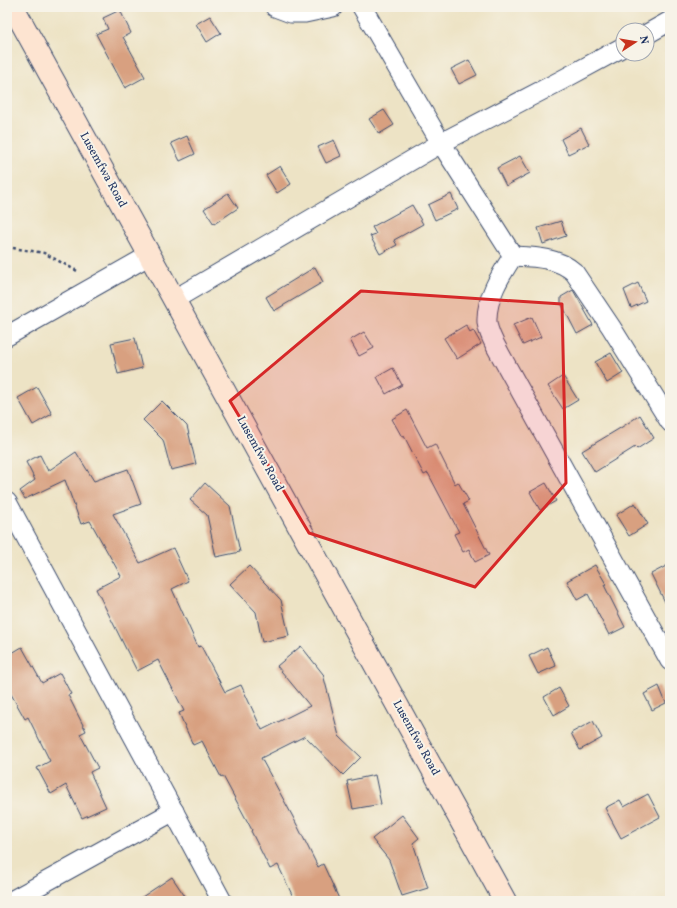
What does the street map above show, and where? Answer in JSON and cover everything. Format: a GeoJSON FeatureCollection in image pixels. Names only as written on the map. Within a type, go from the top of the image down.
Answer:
{"type":"FeatureCollection","features":[{"type":"Feature","properties":{"kind":"street","name":"Lusemfwa Road"},"geometry":{"type":"LineString","coordinates":[[13,7],[505,901]]}},
{"type":"Feature","properties":{"kind":"street"},"geometry":{"type":"LineString","coordinates":[[275,7],[291,13],[305,13],[333,7]]}},
{"type":"Feature","properties":{"kind":"street"},"geometry":{"type":"LineString","coordinates":[[362,7],[441,143],[512,256]]}},
{"type":"Feature","properties":{"kind":"street"},"geometry":{"type":"LineString","coordinates":[[655,29],[670,21]]}},
{"type":"Feature","properties":{"kind":"street"},"geometry":{"type":"LineString","coordinates":[[175,299],[441,143],[615,51]]}},
{"type":"Feature","properties":{"kind":"street"},"geometry":{"type":"LineString","coordinates":[[7,336],[150,255]]}},
{"type":"Feature","properties":{"kind":"street"},"geometry":{"type":"LineString","coordinates":[[512,256],[537,257],[559,262],[569,267],[574,272],[611,327],[670,422]]}},
{"type":"Feature","properties":{"kind":"street"},"geometry":{"type":"LineString","coordinates":[[512,256],[495,287],[490,302],[487,323],[492,337],[580,500],[670,661]]}},
{"type":"Feature","properties":{"kind":"street"},"geometry":{"type":"LineString","coordinates":[[7,502],[222,901]]}},
{"type":"Feature","properties":{"kind":"street"},"geometry":{"type":"LineString","coordinates":[[11,901],[174,811]]}},
{"type":"Feature","properties":{"kind":"path"},"geometry":{"type":"LineString","coordinates":[[7,247],[44,253],[100,284]]}},
{"type":"Feature","properties":{"kind":"highlighted area"},"geometry":{"type":"Polygon","coordinates":[[[361,291],[562,304],[566,483],[475,587],[309,533],[230,401],[361,291]]]}},
{"type":"Feature","properties":{"kind":"building"},"geometry":{"type":"Polygon","coordinates":[[[120,10],[131,33],[123,37],[145,77],[125,88],[96,34],[108,29],[103,18],[120,10]]]}},
{"type":"Feature","properties":{"kind":"building"},"geometry":{"type":"Polygon","coordinates":[[[210,16],[221,33],[207,42],[196,24],[210,16]]]}},
{"type":"Feature","properties":{"kind":"building"},"geometry":{"type":"Polygon","coordinates":[[[469,60],[477,75],[459,84],[451,69],[469,60]]]}},
{"type":"Feature","properties":{"kind":"building"},"geometry":{"type":"Polygon","coordinates":[[[384,110],[394,125],[379,134],[369,119],[384,110]]]}},
{"type":"Feature","properties":{"kind":"building"},"geometry":{"type":"Polygon","coordinates":[[[581,128],[589,144],[568,154],[561,139],[581,128]]]}},
{"type":"Feature","properties":{"kind":"building"},"geometry":{"type":"Polygon","coordinates":[[[187,136],[195,154],[180,161],[171,143],[187,136]]]}},
{"type":"Feature","properties":{"kind":"building"},"geometry":{"type":"Polygon","coordinates":[[[334,140],[341,156],[326,163],[318,147],[334,140]]]}},
{"type":"Feature","properties":{"kind":"building"},"geometry":{"type":"Polygon","coordinates":[[[520,156],[530,173],[506,186],[497,168],[520,156]]]}},
{"type":"Feature","properties":{"kind":"building"},"geometry":{"type":"Polygon","coordinates":[[[280,166],[291,184],[277,193],[266,175],[280,166]]]}},
{"type":"Feature","properties":{"kind":"building"},"geometry":{"type":"Polygon","coordinates":[[[228,193],[238,208],[214,224],[204,209],[228,193]]]}},
{"type":"Feature","properties":{"kind":"building"},"geometry":{"type":"Polygon","coordinates":[[[451,194],[458,209],[435,220],[428,205],[451,194]]]}},
{"type":"Feature","properties":{"kind":"building"},"geometry":{"type":"Polygon","coordinates":[[[412,205],[423,224],[394,240],[397,245],[380,254],[370,236],[376,234],[372,227],[412,205]]]}},
{"type":"Feature","properties":{"kind":"building"},"geometry":{"type":"Polygon","coordinates":[[[561,221],[566,236],[543,244],[538,228],[561,221]]]}},
{"type":"Feature","properties":{"kind":"building"},"geometry":{"type":"Polygon","coordinates":[[[315,267],[323,282],[274,311],[266,297],[315,267]]]}},
{"type":"Feature","properties":{"kind":"building"},"geometry":{"type":"Polygon","coordinates":[[[638,283],[646,301],[631,308],[624,290],[638,283]]]}},
{"type":"Feature","properties":{"kind":"building"},"geometry":{"type":"Polygon","coordinates":[[[573,290],[593,325],[577,334],[561,303],[561,297],[573,290]]]}},
{"type":"Feature","properties":{"kind":"building"},"geometry":{"type":"Polygon","coordinates":[[[532,317],[541,337],[523,345],[513,325],[532,317]]]}},
{"type":"Feature","properties":{"kind":"building"},"geometry":{"type":"Polygon","coordinates":[[[466,325],[470,332],[473,330],[481,344],[457,359],[444,338],[466,325]]]}},
{"type":"Feature","properties":{"kind":"building"},"geometry":{"type":"Polygon","coordinates":[[[364,332],[374,348],[359,356],[350,340],[364,332]]]}},
{"type":"Feature","properties":{"kind":"building"},"geometry":{"type":"Polygon","coordinates":[[[135,338],[142,368],[118,374],[111,343],[135,338]]]}},
{"type":"Feature","properties":{"kind":"building"},"geometry":{"type":"Polygon","coordinates":[[[611,353],[623,373],[607,383],[595,362],[611,353]]]}},
{"type":"Feature","properties":{"kind":"building"},"geometry":{"type":"Polygon","coordinates":[[[393,368],[402,385],[386,394],[377,377],[393,368]]]}},
{"type":"Feature","properties":{"kind":"building"},"geometry":{"type":"Polygon","coordinates":[[[563,376],[578,400],[563,409],[548,386],[563,376]]]}},
{"type":"Feature","properties":{"kind":"building"},"geometry":{"type":"Polygon","coordinates":[[[37,387],[52,414],[33,425],[18,398],[37,387]]]}},
{"type":"Feature","properties":{"kind":"building"},"geometry":{"type":"Polygon","coordinates":[[[162,401],[187,426],[196,464],[171,470],[163,440],[143,420],[162,401]]]}},
{"type":"Feature","properties":{"kind":"building"},"geometry":{"type":"Polygon","coordinates":[[[407,410],[427,448],[435,444],[455,484],[458,482],[469,501],[463,504],[489,555],[475,562],[469,549],[463,552],[454,534],[459,532],[428,473],[424,475],[404,436],[402,437],[392,419],[407,410]]]}},
{"type":"Feature","properties":{"kind":"building"},"geometry":{"type":"Polygon","coordinates":[[[640,415],[654,438],[637,449],[635,447],[595,472],[582,451],[640,415]]]}},
{"type":"Feature","properties":{"kind":"building"},"geometry":{"type":"Polygon","coordinates":[[[76,452],[94,481],[128,469],[141,504],[113,514],[140,563],[173,548],[188,581],[172,589],[198,647],[201,646],[225,692],[241,685],[262,730],[310,706],[277,666],[301,646],[323,674],[339,736],[361,757],[343,775],[305,736],[261,758],[318,867],[323,864],[340,901],[295,901],[278,865],[270,869],[251,831],[252,830],[202,741],[193,745],[179,713],[184,711],[158,660],[137,671],[96,589],[121,576],[90,521],[81,524],[65,480],[25,499],[20,491],[35,480],[26,462],[40,455],[48,471],[76,452]]]}},
{"type":"Feature","properties":{"kind":"building"},"geometry":{"type":"Polygon","coordinates":[[[205,483],[230,506],[240,552],[216,557],[207,515],[190,500],[205,483]]]}},
{"type":"Feature","properties":{"kind":"building"},"geometry":{"type":"Polygon","coordinates":[[[546,483],[556,501],[540,510],[530,492],[546,483]]]}},
{"type":"Feature","properties":{"kind":"building"},"geometry":{"type":"Polygon","coordinates":[[[635,503],[648,524],[629,536],[616,515],[635,503]]]}},
{"type":"Feature","properties":{"kind":"building"},"geometry":{"type":"Polygon","coordinates":[[[670,564],[670,612],[651,574],[670,564]]]}},
{"type":"Feature","properties":{"kind":"building"},"geometry":{"type":"Polygon","coordinates":[[[595,565],[606,584],[604,585],[625,627],[609,635],[588,594],[577,600],[567,581],[595,565]]]}},
{"type":"Feature","properties":{"kind":"building"},"geometry":{"type":"Polygon","coordinates":[[[249,566],[281,600],[289,636],[262,642],[256,612],[230,584],[249,566]]]}},
{"type":"Feature","properties":{"kind":"building"},"geometry":{"type":"Polygon","coordinates":[[[22,647],[42,683],[60,673],[71,694],[68,695],[86,731],[80,734],[98,768],[90,772],[106,807],[82,818],[66,785],[51,794],[37,768],[50,761],[28,717],[25,719],[7,687],[7,656],[22,647]]]}},
{"type":"Feature","properties":{"kind":"building"},"geometry":{"type":"Polygon","coordinates":[[[547,647],[556,666],[538,674],[529,656],[547,647]]]}},
{"type":"Feature","properties":{"kind":"building"},"geometry":{"type":"Polygon","coordinates":[[[659,686],[666,703],[652,710],[644,694],[659,686]]]}},
{"type":"Feature","properties":{"kind":"building"},"geometry":{"type":"Polygon","coordinates":[[[559,688],[569,706],[554,715],[544,697],[559,688]]]}},
{"type":"Feature","properties":{"kind":"building"},"geometry":{"type":"Polygon","coordinates":[[[593,721],[602,738],[580,750],[571,733],[593,721]]]}},
{"type":"Feature","properties":{"kind":"building"},"geometry":{"type":"Polygon","coordinates":[[[375,775],[381,804],[353,809],[347,781],[375,775]]]}},
{"type":"Feature","properties":{"kind":"building"},"geometry":{"type":"Polygon","coordinates":[[[648,794],[660,817],[621,838],[605,808],[620,800],[624,807],[648,794]]]}},
{"type":"Feature","properties":{"kind":"building"},"geometry":{"type":"Polygon","coordinates":[[[402,815],[419,838],[413,843],[428,888],[402,896],[389,860],[372,839],[402,815]]]}},
{"type":"Feature","properties":{"kind":"building"},"geometry":{"type":"Polygon","coordinates":[[[172,877],[188,901],[136,901],[172,877]]]}}]}
